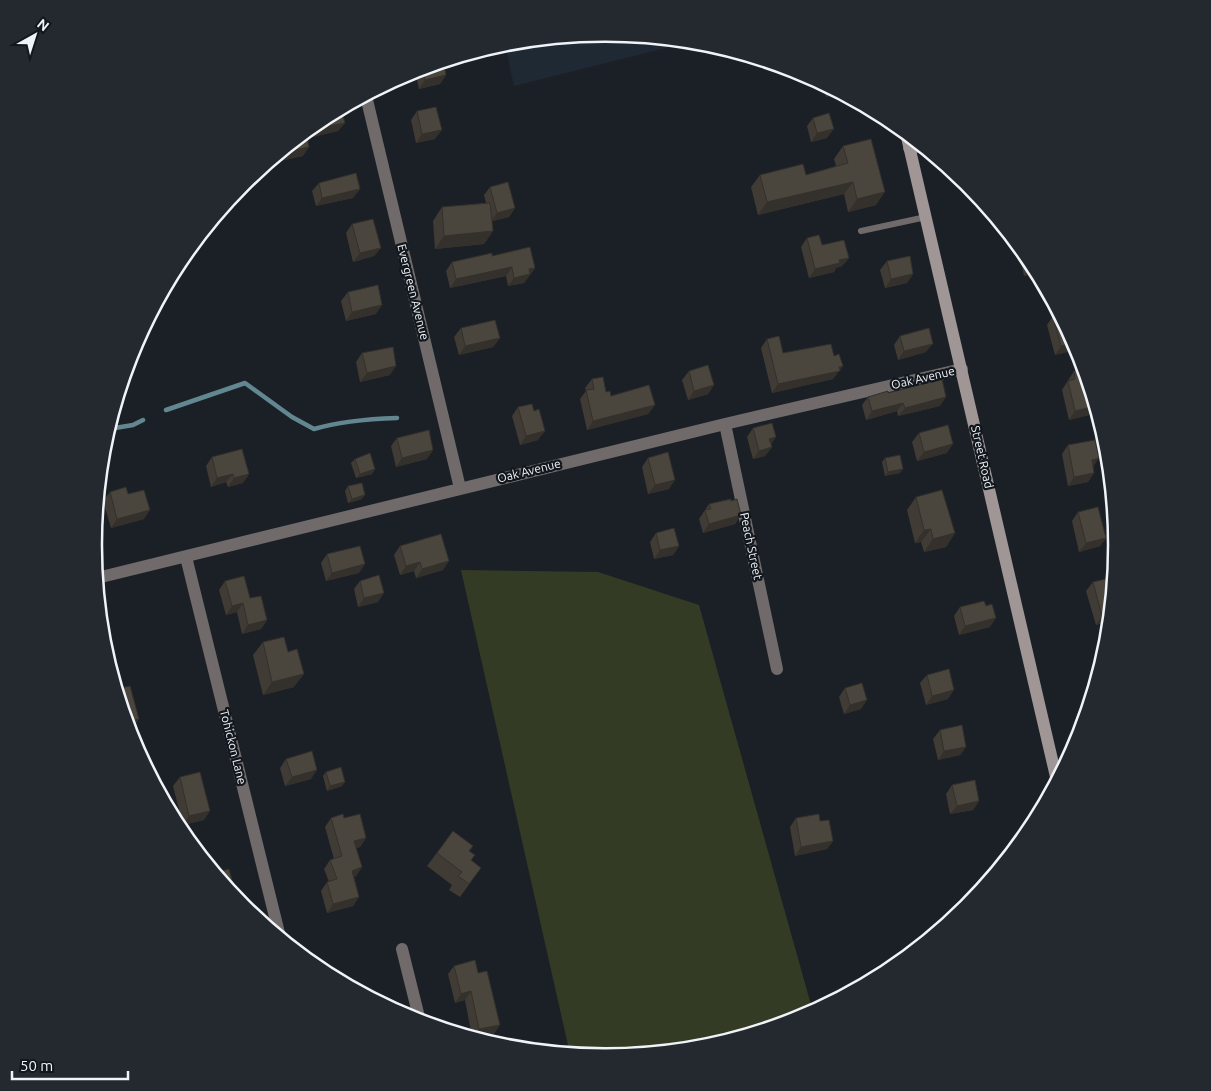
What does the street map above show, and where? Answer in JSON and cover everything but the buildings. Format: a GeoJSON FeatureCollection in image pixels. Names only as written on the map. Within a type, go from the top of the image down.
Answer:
{"type":"FeatureCollection","features":[{"type":"Feature","properties":{"kind":"main road","name":"Street Road"},"geometry":{"type":"LineString","coordinates":[[915,149],[926,217],[1055,772]]}},
{"type":"Feature","properties":{"kind":"street","name":"Evergreen Avenue"},"geometry":{"type":"LineString","coordinates":[[368,103],[460,488]]}},
{"type":"Feature","properties":{"kind":"street","name":"Oak Avenue"},"geometry":{"type":"LineString","coordinates":[[104,576],[460,488],[962,369]]}},
{"type":"Feature","properties":{"kind":"street","name":"Peach Street"},"geometry":{"type":"LineString","coordinates":[[725,424],[777,669]]}},
{"type":"Feature","properties":{"kind":"street","name":"Tohickon Lane"},"geometry":{"type":"LineString","coordinates":[[186,557],[278,927]]}},
{"type":"Feature","properties":{"kind":"street"},"geometry":{"type":"LineString","coordinates":[[402,949],[418,1012]]}},
{"type":"Feature","properties":{"kind":"lane"},"geometry":{"type":"LineString","coordinates":[[861,231],[926,217]]}},
{"type":"Feature","properties":{"kind":"shaded area"},"geometry":{"type":"Polygon","coordinates":[[[606,42],[670,47],[514,86],[507,52],[540,47],[606,42]]]}},
{"type":"Feature","properties":{"kind":"green space"},"geometry":{"type":"Polygon","coordinates":[[[461,570],[598,572],[699,605],[811,1004],[767,1022],[704,1039],[638,1047],[568,1047],[461,570]]]}},
{"type":"Feature","properties":{"kind":"waterway"},"geometry":{"type":"LineString","coordinates":[[166,410],[245,383],[292,417],[314,429],[355,421],[397,418]]}},
{"type":"Feature","properties":{"kind":"waterway"},"geometry":{"type":"LineString","coordinates":[[117,428],[133,425],[143,420]]}}]}
